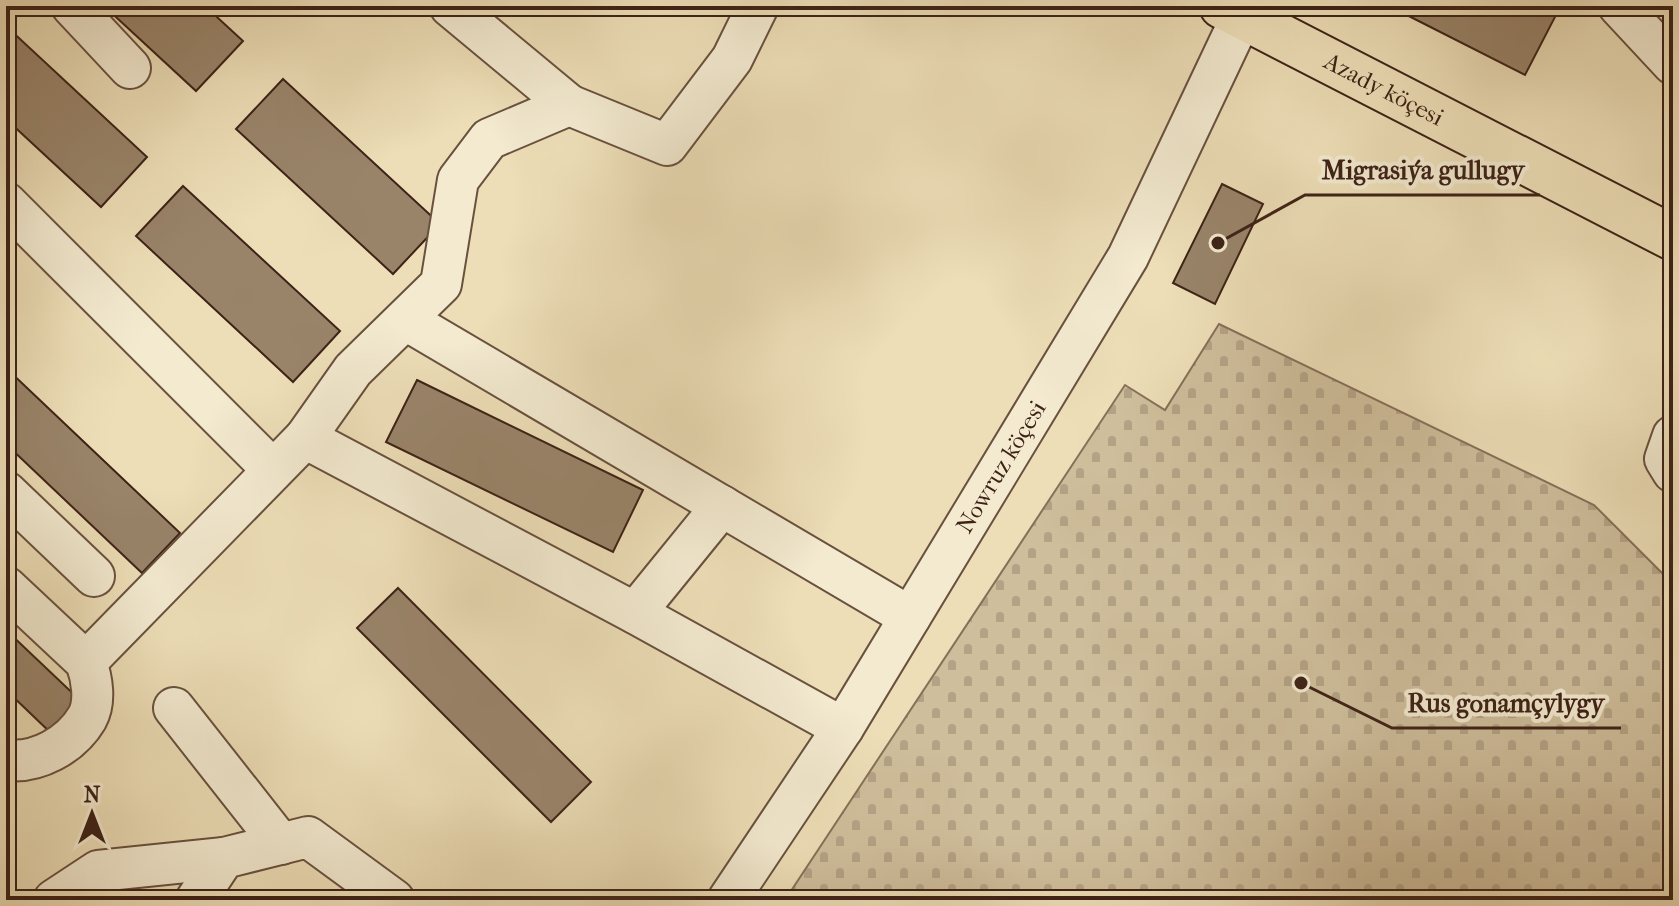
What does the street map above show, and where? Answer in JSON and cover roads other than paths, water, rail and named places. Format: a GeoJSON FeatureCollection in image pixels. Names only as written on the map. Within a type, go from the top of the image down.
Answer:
{"type":"FeatureCollection","features":[{"type":"Feature","properties":{"kind":"main road","name":"Azady köçesi"},"geometry":{"type":"LineString","coordinates":[[1232,11],[1673,238]]}},
{"type":"Feature","properties":{"kind":"street"},"geometry":{"type":"LineString","coordinates":[[72,6],[130,68]]}},
{"type":"Feature","properties":{"kind":"street"},"geometry":{"type":"LineString","coordinates":[[450,6],[569,105],[667,145],[732,59],[758,6]]}},
{"type":"Feature","properties":{"kind":"street"},"geometry":{"type":"LineString","coordinates":[[1619,6],[1672,60]]}},
{"type":"Feature","properties":{"kind":"street","name":"Nowruz köçesi"},"geometry":{"type":"LineString","coordinates":[[728,900],[843,728],[1128,257],[1232,11]]}},
{"type":"Feature","properties":{"kind":"street"},"geometry":{"type":"LineString","coordinates":[[86,662],[305,438],[353,370],[441,284],[458,180],[489,139],[569,105]]}},
{"type":"Feature","properties":{"kind":"street"},"geometry":{"type":"LineString","coordinates":[[6,203],[273,470]]}},
{"type":"Feature","properties":{"kind":"street"},"geometry":{"type":"LineString","coordinates":[[406,320],[910,617]]}},
{"type":"Feature","properties":{"kind":"street"},"geometry":{"type":"LineString","coordinates":[[1673,436],[1665,459],[1673,472]]}},
{"type":"Feature","properties":{"kind":"street"},"geometry":{"type":"LineString","coordinates":[[305,438],[635,613],[843,728]]}},
{"type":"Feature","properties":{"kind":"street"},"geometry":{"type":"LineString","coordinates":[[6,492],[94,576]]}},
{"type":"Feature","properties":{"kind":"street"},"geometry":{"type":"LineString","coordinates":[[635,613],[722,506]]}},
{"type":"Feature","properties":{"kind":"street"},"geometry":{"type":"LineString","coordinates":[[6,587],[86,662],[93,678],[88,716],[64,743],[41,757],[6,760]]}},
{"type":"Feature","properties":{"kind":"street"},"geometry":{"type":"LineString","coordinates":[[174,708],[281,844]]}},
{"type":"Feature","properties":{"kind":"street"},"geometry":{"type":"LineString","coordinates":[[54,900],[98,871],[224,858],[308,837],[394,900]]}},
{"type":"Feature","properties":{"kind":"street"},"geometry":{"type":"LineString","coordinates":[[196,900],[224,858]]}},
{"type":"Feature","properties":{"kind":"place","name":"Migrasiýa gullugy"},"geometry":{"type":"Point","coordinates":[1218,243]}},
{"type":"Feature","properties":{"kind":"place","name":"Rus gonamçylygy"},"geometry":{"type":"Point","coordinates":[1301,683]}}]}
